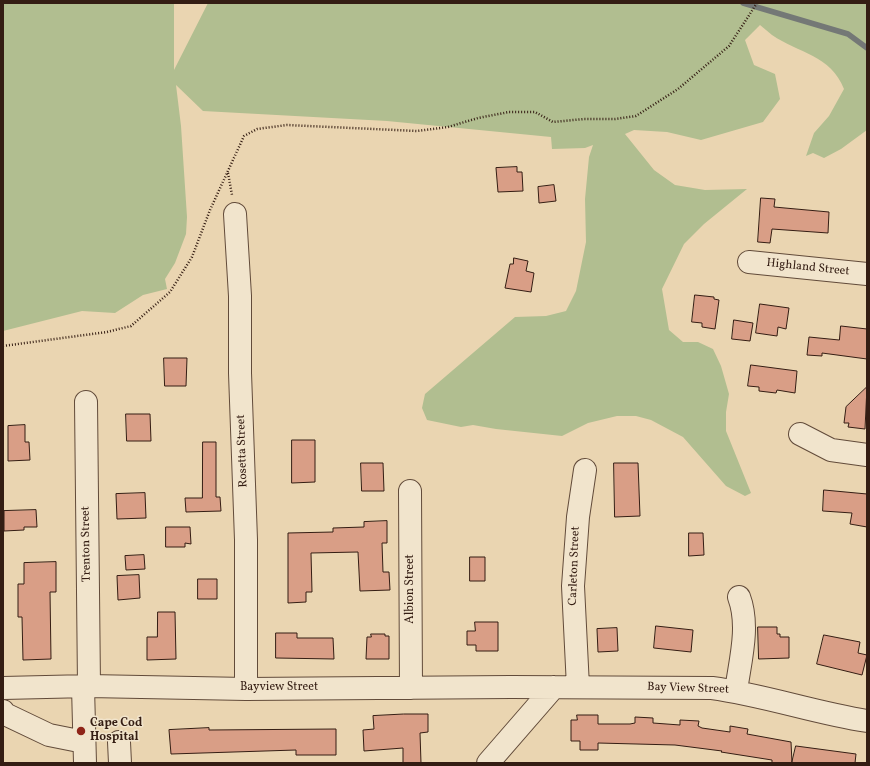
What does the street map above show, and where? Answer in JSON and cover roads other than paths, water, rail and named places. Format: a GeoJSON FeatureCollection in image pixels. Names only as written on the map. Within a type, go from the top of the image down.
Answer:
{"type":"FeatureCollection","features":[{"type":"Feature","properties":{"kind":"street","name":"Rosetta Street"},"geometry":{"type":"LineString","coordinates":[[235,214],[240,296],[240,373],[245,508],[246,689]]}},
{"type":"Feature","properties":{"kind":"street","name":"Highland Street"},"geometry":{"type":"LineString","coordinates":[[749,262],[867,274]]}},
{"type":"Feature","properties":{"kind":"street","name":"Trenton Street"},"geometry":{"type":"LineString","coordinates":[[84,752],[86,687],[86,402]]}},
{"type":"Feature","properties":{"kind":"street"},"geometry":{"type":"LineString","coordinates":[[800,434],[831,450],[867,455]]}},
{"type":"Feature","properties":{"kind":"street","name":"Carleton Street"},"geometry":{"type":"LineString","coordinates":[[578,687],[572,586],[584,470]]}},
{"type":"Feature","properties":{"kind":"street","name":"Albion Street"},"geometry":{"type":"LineString","coordinates":[[410,491],[411,688]]}},
{"type":"Feature","properties":{"kind":"street"},"geometry":{"type":"LineString","coordinates":[[736,691],[744,620],[743,608],[739,597]]}},
{"type":"Feature","properties":{"kind":"street","name":"Bayview Street"},"geometry":{"type":"LineString","coordinates":[[3,688],[86,687],[246,689],[554,687]]}},
{"type":"Feature","properties":{"kind":"street"},"geometry":{"type":"LineString","coordinates":[[488,763],[554,687]]}},
{"type":"Feature","properties":{"kind":"street","name":"Bay View Street"},"geometry":{"type":"LineString","coordinates":[[554,687],[712,688],[736,691],[836,716],[867,721]]}},
{"type":"Feature","properties":{"kind":"street"},"geometry":{"type":"LineString","coordinates":[[3,711],[5,714],[84,752]]}},
{"type":"Feature","properties":{"kind":"street"},"geometry":{"type":"LineString","coordinates":[[119,742],[120,763]]}},
{"type":"Feature","properties":{"kind":"waterway"},"geometry":{"type":"LineString","coordinates":[[743,3],[848,34],[867,48]]}},
{"type":"Feature","properties":{"kind":"place","name":"Cape Cod Hospital"},"geometry":{"type":"Point","coordinates":[81,731]}}]}
